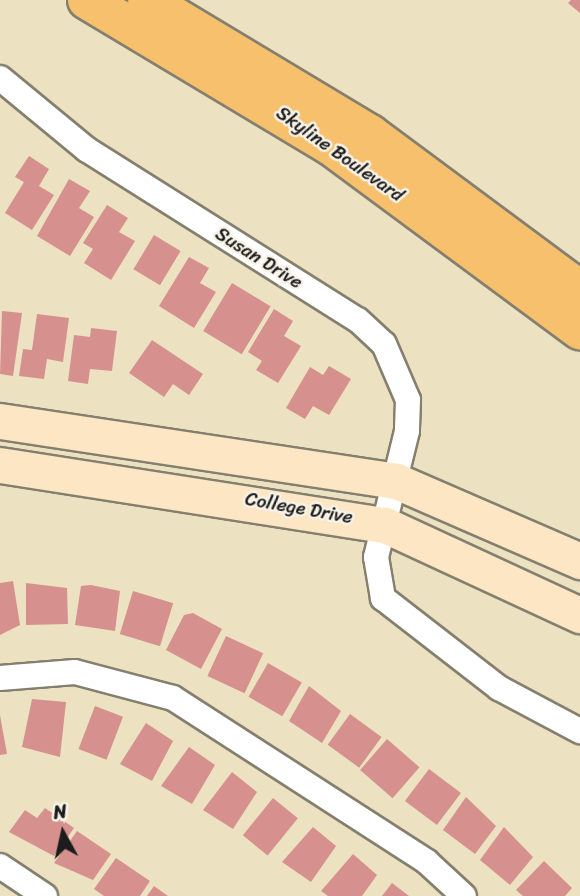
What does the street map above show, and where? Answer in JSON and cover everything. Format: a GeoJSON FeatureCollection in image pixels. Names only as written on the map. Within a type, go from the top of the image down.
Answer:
{"type":"FeatureCollection","features":[{"type":"Feature","properties":{"kind":"main road","name":"Skyline Boulevard"},"geometry":{"type":"LineString","coordinates":[[87,0],[331,146],[580,330]]}},
{"type":"Feature","properties":{"kind":"main road","name":"Skyline Boulevard"},"geometry":{"type":"LineString","coordinates":[[147,0],[359,127],[580,290]]}},
{"type":"Feature","properties":{"kind":"street","name":"Susan Drive"},"geometry":{"type":"LineString","coordinates":[[0,79],[76,142],[358,320],[384,344],[408,400],[375,578],[396,612],[499,688],[580,731]]}},
{"type":"Feature","properties":{"kind":"street","name":"College Drive"},"geometry":{"type":"LineString","coordinates":[[0,421],[390,502],[580,561]]}},
{"type":"Feature","properties":{"kind":"street","name":"College Drive"},"geometry":{"type":"LineString","coordinates":[[0,465],[390,502],[580,615]]}},
{"type":"Feature","properties":{"kind":"street"},"geometry":{"type":"LineString","coordinates":[[0,678],[75,672],[173,698],[427,862],[464,896]]}},
{"type":"Feature","properties":{"kind":"street"},"geometry":{"type":"LineString","coordinates":[[0,866],[45,896]]}},
{"type":"Feature","properties":{"kind":"building"},"geometry":{"type":"Polygon","coordinates":[[[571,0],[580,0],[580,13],[568,3],[571,0]]]}},
{"type":"Feature","properties":{"kind":"building"},"geometry":{"type":"Polygon","coordinates":[[[29,156],[49,169],[39,186],[54,195],[32,230],[5,213],[24,182],[15,177],[29,156]]]}},
{"type":"Feature","properties":{"kind":"building"},"geometry":{"type":"Polygon","coordinates":[[[69,179],[90,191],[79,208],[94,217],[70,256],[37,236],[69,179]]]}},
{"type":"Feature","properties":{"kind":"building"},"geometry":{"type":"Polygon","coordinates":[[[107,205],[128,218],[119,232],[135,241],[111,280],[84,263],[93,249],[83,243],[107,205]]]}},
{"type":"Feature","properties":{"kind":"building"},"geometry":{"type":"Polygon","coordinates":[[[154,235],[181,251],[160,285],[133,269],[154,235]]]}},
{"type":"Feature","properties":{"kind":"building"},"geometry":{"type":"Polygon","coordinates":[[[189,257],[209,268],[200,283],[216,292],[194,328],[159,306],[189,257]]]}},
{"type":"Feature","properties":{"kind":"building"},"geometry":{"type":"Polygon","coordinates":[[[232,283],[271,306],[242,354],[203,331],[232,283]]]}},
{"type":"Feature","properties":{"kind":"building"},"geometry":{"type":"Polygon","coordinates":[[[274,309],[293,321],[284,336],[301,346],[278,383],[256,370],[262,361],[248,352],[274,309]]]}},
{"type":"Feature","properties":{"kind":"building"},"geometry":{"type":"Polygon","coordinates":[[[2,311],[22,313],[13,376],[0,374],[2,311]]]}},
{"type":"Feature","properties":{"kind":"building"},"geometry":{"type":"Polygon","coordinates":[[[37,314],[69,318],[63,362],[47,359],[44,379],[19,376],[23,349],[32,350],[37,314]]]}},
{"type":"Feature","properties":{"kind":"building"},"geometry":{"type":"Polygon","coordinates":[[[91,328],[117,331],[112,371],[90,369],[88,384],[68,381],[74,335],[90,337],[91,328]]]}},
{"type":"Feature","properties":{"kind":"building"},"geometry":{"type":"Polygon","coordinates":[[[152,340],[203,374],[189,395],[173,384],[164,397],[129,373],[152,340]]]}},
{"type":"Feature","properties":{"kind":"building"},"geometry":{"type":"Polygon","coordinates":[[[329,366],[351,379],[329,415],[313,406],[305,419],[286,408],[310,367],[323,375],[329,366]]]}},
{"type":"Feature","properties":{"kind":"building"},"geometry":{"type":"Polygon","coordinates":[[[13,581],[20,625],[0,635],[0,583],[13,581]]]}},
{"type":"Feature","properties":{"kind":"building"},"geometry":{"type":"Polygon","coordinates":[[[26,583],[67,588],[68,624],[26,625],[26,583]]]}},
{"type":"Feature","properties":{"kind":"building"},"geometry":{"type":"Polygon","coordinates":[[[91,585],[120,591],[115,631],[75,625],[81,586],[91,585]]]}},
{"type":"Feature","properties":{"kind":"building"},"geometry":{"type":"Polygon","coordinates":[[[133,591],[173,603],[160,646],[120,634],[133,591]]]}},
{"type":"Feature","properties":{"kind":"building"},"geometry":{"type":"Polygon","coordinates":[[[193,613],[222,629],[201,669],[166,650],[184,615],[193,613]]]}},
{"type":"Feature","properties":{"kind":"building"},"geometry":{"type":"Polygon","coordinates":[[[226,636],[263,653],[245,693],[207,676],[226,636]]]}},
{"type":"Feature","properties":{"kind":"building"},"geometry":{"type":"Polygon","coordinates":[[[268,663],[302,682],[282,716],[249,697],[268,663]]]}},
{"type":"Feature","properties":{"kind":"building"},"geometry":{"type":"Polygon","coordinates":[[[309,686],[341,711],[322,743],[289,721],[309,686]]]}},
{"type":"Feature","properties":{"kind":"building"},"geometry":{"type":"Polygon","coordinates":[[[32,699],[66,702],[60,757],[22,747],[32,699]]]}},
{"type":"Feature","properties":{"kind":"building"},"geometry":{"type":"Polygon","coordinates":[[[95,706],[123,717],[107,760],[79,749],[95,706]]]}},
{"type":"Feature","properties":{"kind":"building"},"geometry":{"type":"Polygon","coordinates":[[[350,714],[382,737],[359,768],[328,745],[350,714]]]}},
{"type":"Feature","properties":{"kind":"building"},"geometry":{"type":"Polygon","coordinates":[[[0,715],[7,754],[0,755],[0,715]]]}},
{"type":"Feature","properties":{"kind":"building"},"geometry":{"type":"Polygon","coordinates":[[[146,723],[173,741],[152,781],[120,764],[146,723]]]}},
{"type":"Feature","properties":{"kind":"building"},"geometry":{"type":"Polygon","coordinates":[[[387,739],[419,767],[393,798],[360,770],[387,739]]]}},
{"type":"Feature","properties":{"kind":"building"},"geometry":{"type":"Polygon","coordinates":[[[189,747],[215,765],[192,804],[161,786],[189,747]]]}},
{"type":"Feature","properties":{"kind":"building"},"geometry":{"type":"Polygon","coordinates":[[[429,769],[461,793],[437,825],[405,801],[429,769]]]}},
{"type":"Feature","properties":{"kind":"building"},"geometry":{"type":"Polygon","coordinates":[[[232,772],[257,792],[233,829],[203,810],[232,772]]]}},
{"type":"Feature","properties":{"kind":"building"},"geometry":{"type":"Polygon","coordinates":[[[466,797],[496,826],[475,854],[443,830],[466,797]]]}},
{"type":"Feature","properties":{"kind":"building"},"geometry":{"type":"Polygon","coordinates":[[[273,798],[298,818],[268,855],[243,835],[273,798]]]}},
{"type":"Feature","properties":{"kind":"building"},"geometry":{"type":"Polygon","coordinates":[[[45,808],[74,828],[54,856],[9,832],[25,810],[37,818],[45,808]]]}},
{"type":"Feature","properties":{"kind":"building"},"geometry":{"type":"Polygon","coordinates":[[[313,827],[336,846],[311,882],[282,862],[313,827]]]}},
{"type":"Feature","properties":{"kind":"building"},"geometry":{"type":"Polygon","coordinates":[[[504,827],[533,857],[510,885],[480,860],[504,827]]]}},
{"type":"Feature","properties":{"kind":"building"},"geometry":{"type":"Polygon","coordinates":[[[77,831],[111,854],[93,880],[54,863],[77,831]]]}},
{"type":"Feature","properties":{"kind":"building"},"geometry":{"type":"Polygon","coordinates":[[[353,854],[377,875],[362,896],[328,896],[321,891],[353,854]]]}},
{"type":"Feature","properties":{"kind":"building"},"geometry":{"type":"Polygon","coordinates":[[[116,858],[150,881],[140,896],[104,896],[94,889],[116,858]]]}},
{"type":"Feature","properties":{"kind":"building"},"geometry":{"type":"Polygon","coordinates":[[[544,861],[572,888],[565,896],[523,896],[516,890],[544,861]]]}},
{"type":"Feature","properties":{"kind":"building"},"geometry":{"type":"Polygon","coordinates":[[[392,883],[409,896],[382,896],[392,883]]]}},
{"type":"Feature","properties":{"kind":"building"},"geometry":{"type":"Polygon","coordinates":[[[154,886],[168,896],[147,896],[154,886]]]}}]}
